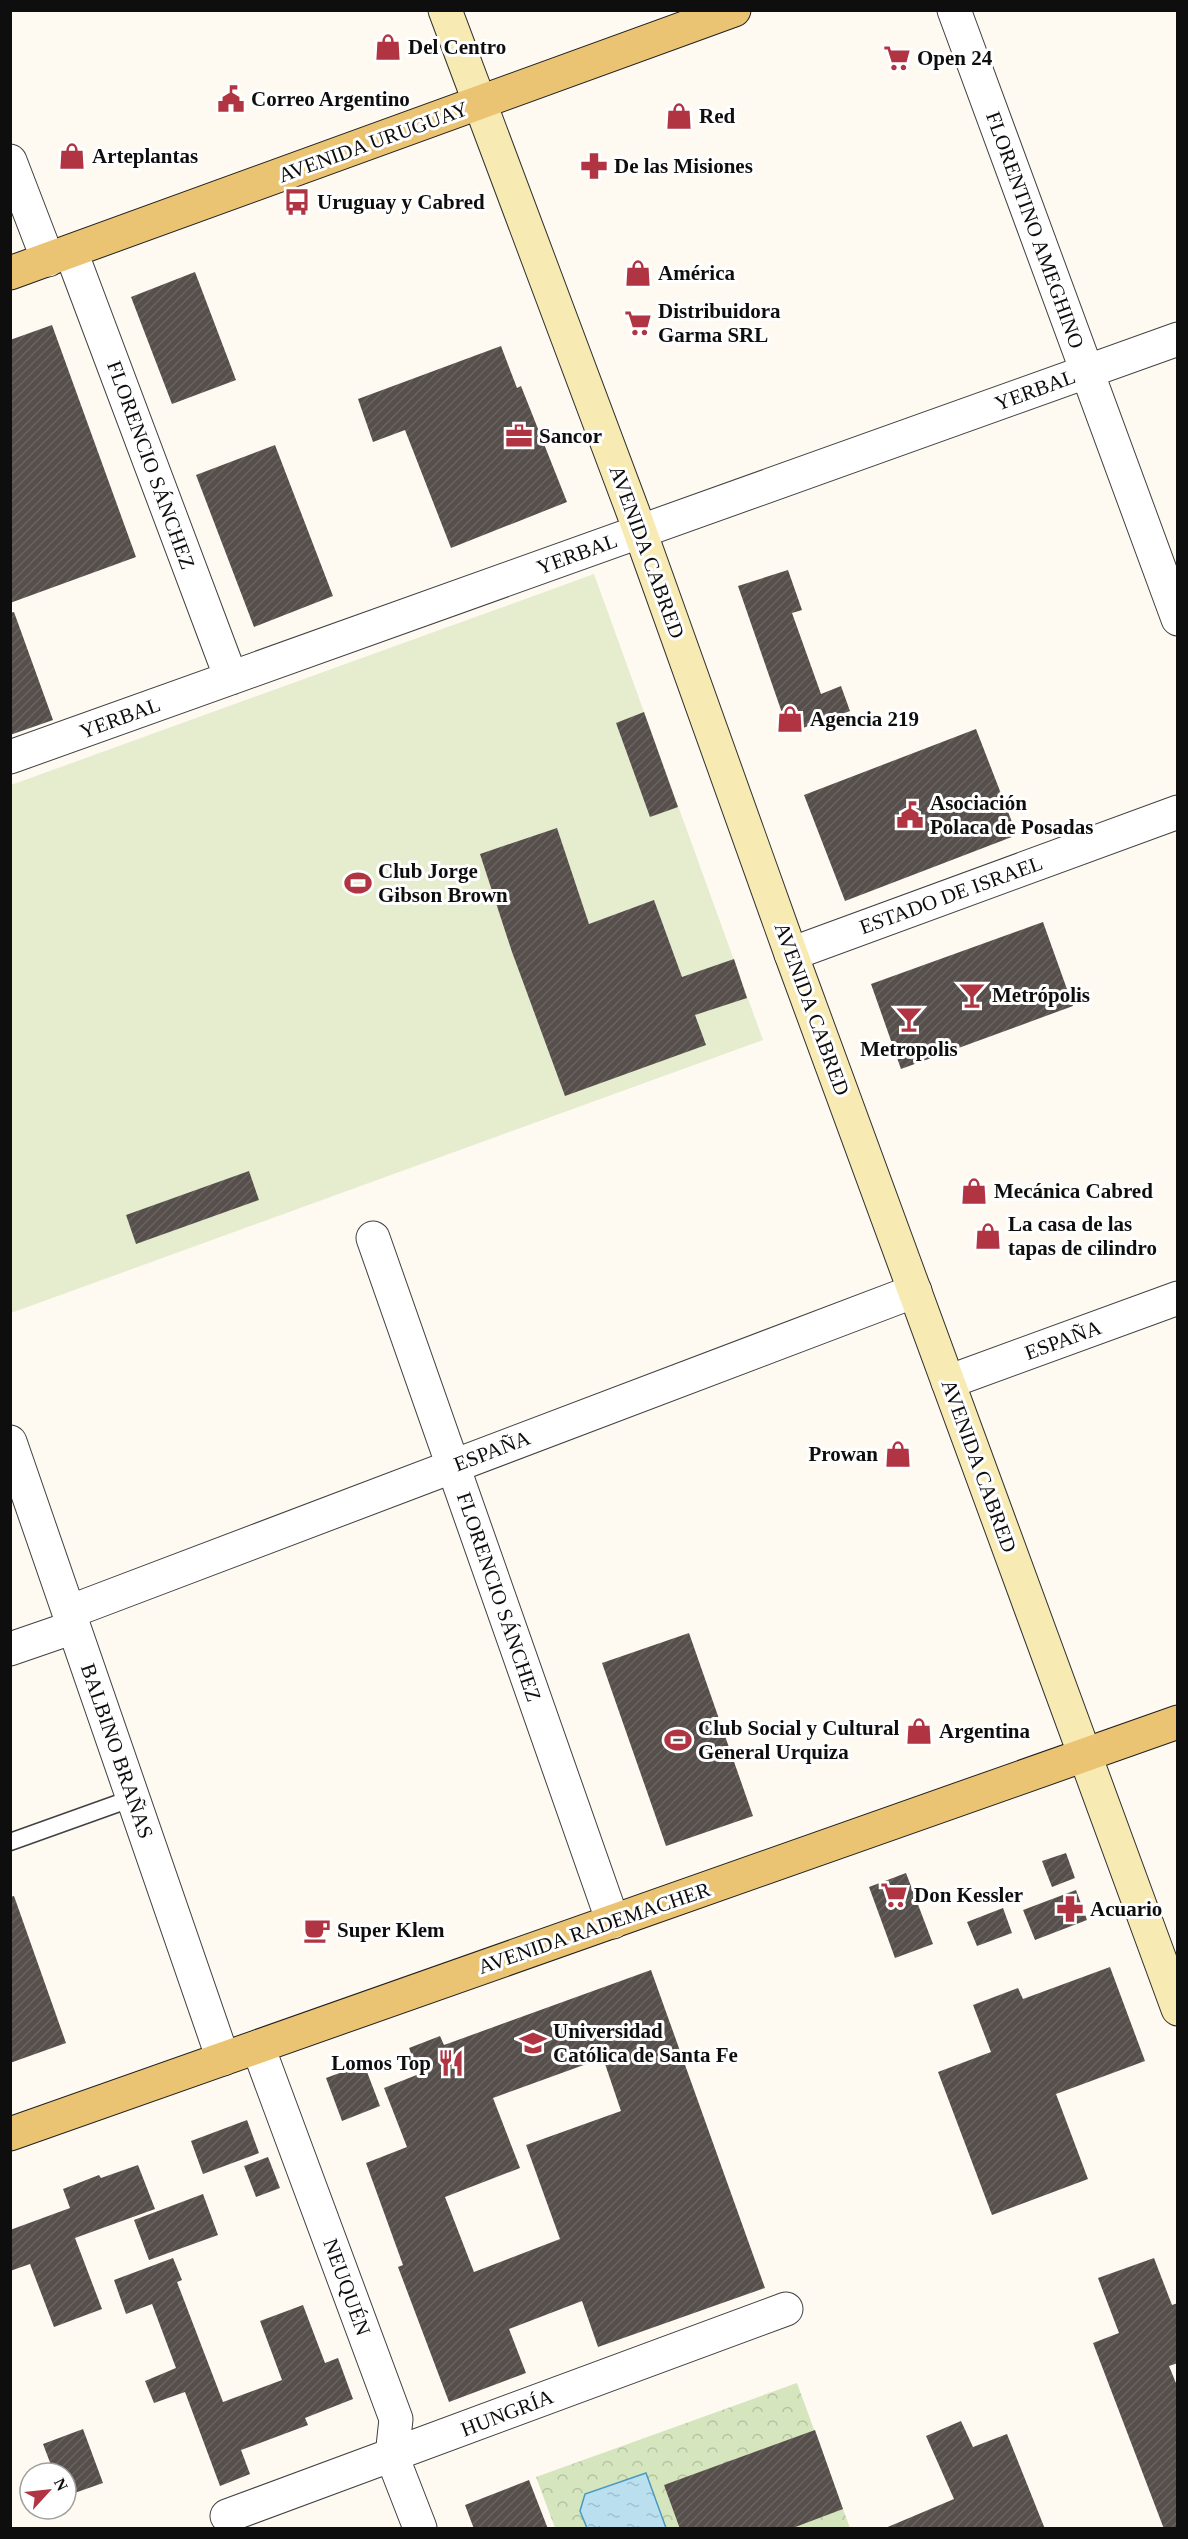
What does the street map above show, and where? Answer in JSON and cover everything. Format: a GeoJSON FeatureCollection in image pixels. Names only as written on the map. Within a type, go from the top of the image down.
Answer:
{"type":"FeatureCollection","features":[{"type":"Feature","properties":{"kind":"main road","name":"AVENIDA CABRED"},"geometry":{"type":"LineString","coordinates":[[445,10],[640,531],[791,954],[1178,2009]]}},
{"type":"Feature","properties":{"kind":"main road","name":"AVENIDA URUGUAY"},"geometry":{"type":"LineString","coordinates":[[10,273],[735,10]]}},
{"type":"Feature","properties":{"kind":"main road","name":"AVENIDA RADEMACHER"},"geometry":{"type":"LineString","coordinates":[[10,2134],[1178,1722]]}},
{"type":"Feature","properties":{"kind":"street","name":"FLORENTINO AMEGHINO"},"geometry":{"type":"LineString","coordinates":[[954,10],[1178,619]]}},
{"type":"Feature","properties":{"kind":"street","name":"FLORENCIO SÁNCHEZ"},"geometry":{"type":"LineString","coordinates":[[10,161],[59,256],[231,678]]}},
{"type":"Feature","properties":{"kind":"street","name":"YERBAL"},"geometry":{"type":"LineString","coordinates":[[10,757],[1178,339]]}},
{"type":"Feature","properties":{"kind":"street","name":"ESTADO DE ISRAEL"},"geometry":{"type":"LineString","coordinates":[[791,954],[1178,812]]}},
{"type":"Feature","properties":{"kind":"street","name":"FLORENCIO SÁNCHEZ"},"geometry":{"type":"LineString","coordinates":[[373,1238],[613,1922]]}},
{"type":"Feature","properties":{"kind":"street","name":"ESPAÑA"},"geometry":{"type":"LineString","coordinates":[[10,1649],[71,1619],[453,1466],[915,1291]]}},
{"type":"Feature","properties":{"kind":"street","name":"ESPAÑA"},"geometry":{"type":"LineString","coordinates":[[948,1382],[1178,1298]]}},
{"type":"Feature","properties":{"kind":"street","name":"BALBINO BRAÑAS"},"geometry":{"type":"LineString","coordinates":[[10,1442],[223,2059]]}},
{"type":"Feature","properties":{"kind":"street","name":"NEUQUÉN"},"geometry":{"type":"LineString","coordinates":[[258,2048],[396,2419],[392,2456],[420,2529]]}},
{"type":"Feature","properties":{"kind":"street","name":"HUNGRÍA"},"geometry":{"type":"LineString","coordinates":[[227,2517],[786,2308]]}},
{"type":"Feature","properties":{"kind":"lane"},"geometry":{"type":"LineString","coordinates":[[10,1842],[133,1798]]}},
{"type":"Feature","properties":{"kind":"green space","name":"Club Jorge Gibson Brown"},"geometry":{"type":"Polygon","coordinates":[[[594,574],[763,1040],[11,1313],[11,785],[594,574]]]}},
{"type":"Feature","properties":{"kind":"green space"},"geometry":{"type":"Polygon","coordinates":[[[797,2383],[850,2528],[555,2528],[536,2477],[797,2383]]]}},
{"type":"Feature","properties":{"kind":"water"},"geometry":{"type":"Polygon","coordinates":[[[646,2473],[666,2528],[587,2528],[580,2511],[585,2494],[646,2473]]]}},
{"type":"Feature","properties":{"kind":"building"},"geometry":{"type":"Polygon","coordinates":[[[195,272],[236,380],[172,404],[131,297],[195,272]]]}},
{"type":"Feature","properties":{"kind":"building"},"geometry":{"type":"Polygon","coordinates":[[[52,325],[136,557],[10,603],[10,340],[52,325]]]}},
{"type":"Feature","properties":{"kind":"building"},"geometry":{"type":"Polygon","coordinates":[[[501,346],[517,388],[521,386],[567,502],[451,548],[405,430],[373,442],[358,399],[501,346]]]}},
{"type":"Feature","properties":{"kind":"building"},"geometry":{"type":"Polygon","coordinates":[[[275,445],[333,596],[254,627],[196,475],[275,445]]]}},
{"type":"Feature","properties":{"kind":"building"},"geometry":{"type":"Polygon","coordinates":[[[788,570],[802,610],[792,613],[821,694],[841,686],[850,711],[789,733],[738,586],[788,570]]]}},
{"type":"Feature","properties":{"kind":"building"},"geometry":{"type":"Polygon","coordinates":[[[14,612],[53,720],[10,735],[10,613],[14,612]]]}},
{"type":"Feature","properties":{"kind":"building"},"geometry":{"type":"Polygon","coordinates":[[[644,712],[678,807],[650,817],[616,723],[644,712]]]}},
{"type":"Feature","properties":{"kind":"building","name":"Asociación Polaca de Posadas"},"geometry":{"type":"Polygon","coordinates":[[[976,729],[1017,835],[845,901],[804,795],[976,729]]]}},
{"type":"Feature","properties":{"kind":"building"},"geometry":{"type":"Polygon","coordinates":[[[557,828],[589,924],[654,900],[682,977],[734,959],[747,998],[695,1015],[706,1045],[565,1096],[512,952],[480,854],[557,828]]]}},
{"type":"Feature","properties":{"kind":"building","name":"Metrópolis"},"geometry":{"type":"Polygon","coordinates":[[[1043,922],[1073,1006],[901,1069],[871,984],[1043,922]]]}},
{"type":"Feature","properties":{"kind":"building"},"geometry":{"type":"Polygon","coordinates":[[[249,1171],[259,1200],[136,1244],[126,1215],[249,1171]]]}},
{"type":"Feature","properties":{"kind":"building","name":"Club Social y Cultural General Urquiza"},"geometry":{"type":"Polygon","coordinates":[[[689,1633],[753,1816],[666,1846],[602,1663],[689,1633]]]}},
{"type":"Feature","properties":{"kind":"building"},"geometry":{"type":"Polygon","coordinates":[[[1066,1853],[1075,1878],[1052,1887],[1042,1861],[1066,1853]]]}},
{"type":"Feature","properties":{"kind":"building"},"geometry":{"type":"Polygon","coordinates":[[[906,1873],[933,1944],[895,1958],[869,1887],[906,1873]]]}},
{"type":"Feature","properties":{"kind":"building"},"geometry":{"type":"Polygon","coordinates":[[[1076,1890],[1087,1920],[1035,1940],[1023,1910],[1076,1890]]]}},
{"type":"Feature","properties":{"kind":"building"},"geometry":{"type":"Polygon","coordinates":[[[14,1896],[66,2043],[10,2063],[10,1897],[14,1896]]]}},
{"type":"Feature","properties":{"kind":"building"},"geometry":{"type":"Polygon","coordinates":[[[1003,1908],[1012,1933],[977,1946],[967,1922],[1003,1908]]]}},
{"type":"Feature","properties":{"kind":"building"},"geometry":{"type":"Polygon","coordinates":[[[1110,1967],[1145,2061],[1056,2094],[1088,2179],[992,2215],[938,2072],[991,2052],[973,2005],[1018,1988],[1023,1999],[1110,1967]]]}},
{"type":"Feature","properties":{"kind":"building"},"geometry":{"type":"Polygon","coordinates":[[[651,1970],[765,2288],[598,2347],[582,2301],[509,2329],[526,2373],[449,2402],[398,2267],[403,2265],[366,2163],[407,2147],[384,2088],[419,2074],[409,2048],[440,2036],[444,2045],[651,1970]],[[603,2058],[493,2098],[520,2168],[445,2197],[474,2272],[560,2239],[526,2145],[621,2111],[603,2058]]]}},
{"type":"Feature","properties":{"kind":"building"},"geometry":{"type":"Polygon","coordinates":[[[364,2064],[380,2106],[342,2121],[326,2078],[364,2064]]]}},
{"type":"Feature","properties":{"kind":"building"},"geometry":{"type":"Polygon","coordinates":[[[247,2120],[259,2153],[203,2174],[191,2141],[247,2120]]]}},
{"type":"Feature","properties":{"kind":"building"},"geometry":{"type":"Polygon","coordinates":[[[268,2157],[280,2188],[256,2197],[244,2166],[268,2157]]]}},
{"type":"Feature","properties":{"kind":"building"},"geometry":{"type":"Polygon","coordinates":[[[138,2165],[155,2209],[75,2238],[102,2309],[54,2327],[30,2264],[10,2271],[10,2230],[70,2208],[63,2189],[99,2175],[101,2178],[138,2165]]]}},
{"type":"Feature","properties":{"kind":"building"},"geometry":{"type":"Polygon","coordinates":[[[203,2194],[218,2235],[149,2260],[134,2220],[203,2194]]]}},
{"type":"Feature","properties":{"kind":"building"},"geometry":{"type":"Polygon","coordinates":[[[173,2258],[182,2280],[177,2282],[223,2402],[282,2380],[260,2321],[303,2305],[325,2363],[338,2358],[353,2399],[305,2418],[308,2425],[241,2450],[250,2474],[220,2486],[185,2392],[154,2403],[145,2381],[176,2368],[152,2304],[126,2314],[114,2280],[173,2258]]]}},
{"type":"Feature","properties":{"kind":"building"},"geometry":{"type":"Polygon","coordinates":[[[1154,2258],[1172,2305],[1178,2303],[1178,2363],[1169,2366],[1178,2388],[1178,2529],[1164,2529],[1093,2343],[1119,2333],[1098,2278],[1154,2258]]]}},
{"type":"Feature","properties":{"kind":"building"},"geometry":{"type":"Polygon","coordinates":[[[961,2421],[973,2447],[1007,2434],[1045,2529],[883,2529],[954,2499],[926,2436],[961,2421]]]}},
{"type":"Feature","properties":{"kind":"building"},"geometry":{"type":"Polygon","coordinates":[[[83,2429],[103,2483],[78,2492],[78,2461],[49,2461],[43,2444],[83,2429]]]}},
{"type":"Feature","properties":{"kind":"building"},"geometry":{"type":"Polygon","coordinates":[[[815,2430],[843,2509],[790,2529],[680,2529],[664,2485],[815,2430]]]}},
{"type":"Feature","properties":{"kind":"building"},"geometry":{"type":"Polygon","coordinates":[[[529,2480],[548,2529],[474,2529],[465,2505],[529,2480]]]}},
{"type":"Feature","properties":{"kind":"place","name":"Del Centro"},"geometry":{"type":"Point","coordinates":[388,47]}},
{"type":"Feature","properties":{"kind":"place","name":"Open 24"},"geometry":{"type":"Point","coordinates":[897,58]}},
{"type":"Feature","properties":{"kind":"place","name":"Correo Argentino"},"geometry":{"type":"Point","coordinates":[231,99]}},
{"type":"Feature","properties":{"kind":"place","name":"Red"},"geometry":{"type":"Point","coordinates":[679,116]}},
{"type":"Feature","properties":{"kind":"place","name":"Arteplantas"},"geometry":{"type":"Point","coordinates":[72,156]}},
{"type":"Feature","properties":{"kind":"place","name":"De las Misiones"},"geometry":{"type":"Point","coordinates":[594,166]}},
{"type":"Feature","properties":{"kind":"place","name":"Uruguay y Cabred"},"geometry":{"type":"Point","coordinates":[297,202]}},
{"type":"Feature","properties":{"kind":"place","name":"América"},"geometry":{"type":"Point","coordinates":[638,273]}},
{"type":"Feature","properties":{"kind":"place","name":"Distribuidora Garma SRL"},"geometry":{"type":"Point","coordinates":[638,323]}},
{"type":"Feature","properties":{"kind":"place","name":"Sancor"},"geometry":{"type":"Point","coordinates":[519,436]}},
{"type":"Feature","properties":{"kind":"place","name":"Agencia 219"},"geometry":{"type":"Point","coordinates":[790,719]}},
{"type":"Feature","properties":{"kind":"place","name":"Asociación Polaca de Posadas"},"geometry":{"type":"Point","coordinates":[910,815]}},
{"type":"Feature","properties":{"kind":"place","name":"Club Jorge Gibson Brown"},"geometry":{"type":"Point","coordinates":[358,883]}},
{"type":"Feature","properties":{"kind":"place","name":"Metrópolis"},"geometry":{"type":"Point","coordinates":[972,995]}},
{"type":"Feature","properties":{"kind":"place","name":"Metropolis"},"geometry":{"type":"Point","coordinates":[909,1019]}},
{"type":"Feature","properties":{"kind":"place","name":"Mecánica Cabred"},"geometry":{"type":"Point","coordinates":[974,1191]}},
{"type":"Feature","properties":{"kind":"place","name":"La casa de las tapas de cilindro"},"geometry":{"type":"Point","coordinates":[988,1236]}},
{"type":"Feature","properties":{"kind":"place","name":"Prowan"},"geometry":{"type":"Point","coordinates":[898,1454]}},
{"type":"Feature","properties":{"kind":"place","name":"Argentina"},"geometry":{"type":"Point","coordinates":[919,1731]}},
{"type":"Feature","properties":{"kind":"place","name":"Club Social y Cultural General Urquiza"},"geometry":{"type":"Point","coordinates":[678,1740]}},
{"type":"Feature","properties":{"kind":"place","name":"Don Kessler"},"geometry":{"type":"Point","coordinates":[894,1895]}},
{"type":"Feature","properties":{"kind":"place","name":"Acuario"},"geometry":{"type":"Point","coordinates":[1070,1909]}},
{"type":"Feature","properties":{"kind":"place","name":"Super Klem"},"geometry":{"type":"Point","coordinates":[317,1930]}},
{"type":"Feature","properties":{"kind":"place","name":"Universidad Católica de Santa Fe"},"geometry":{"type":"Point","coordinates":[533,2043]}},
{"type":"Feature","properties":{"kind":"place","name":"Lomos Top"},"geometry":{"type":"Point","coordinates":[451,2063]}}]}
